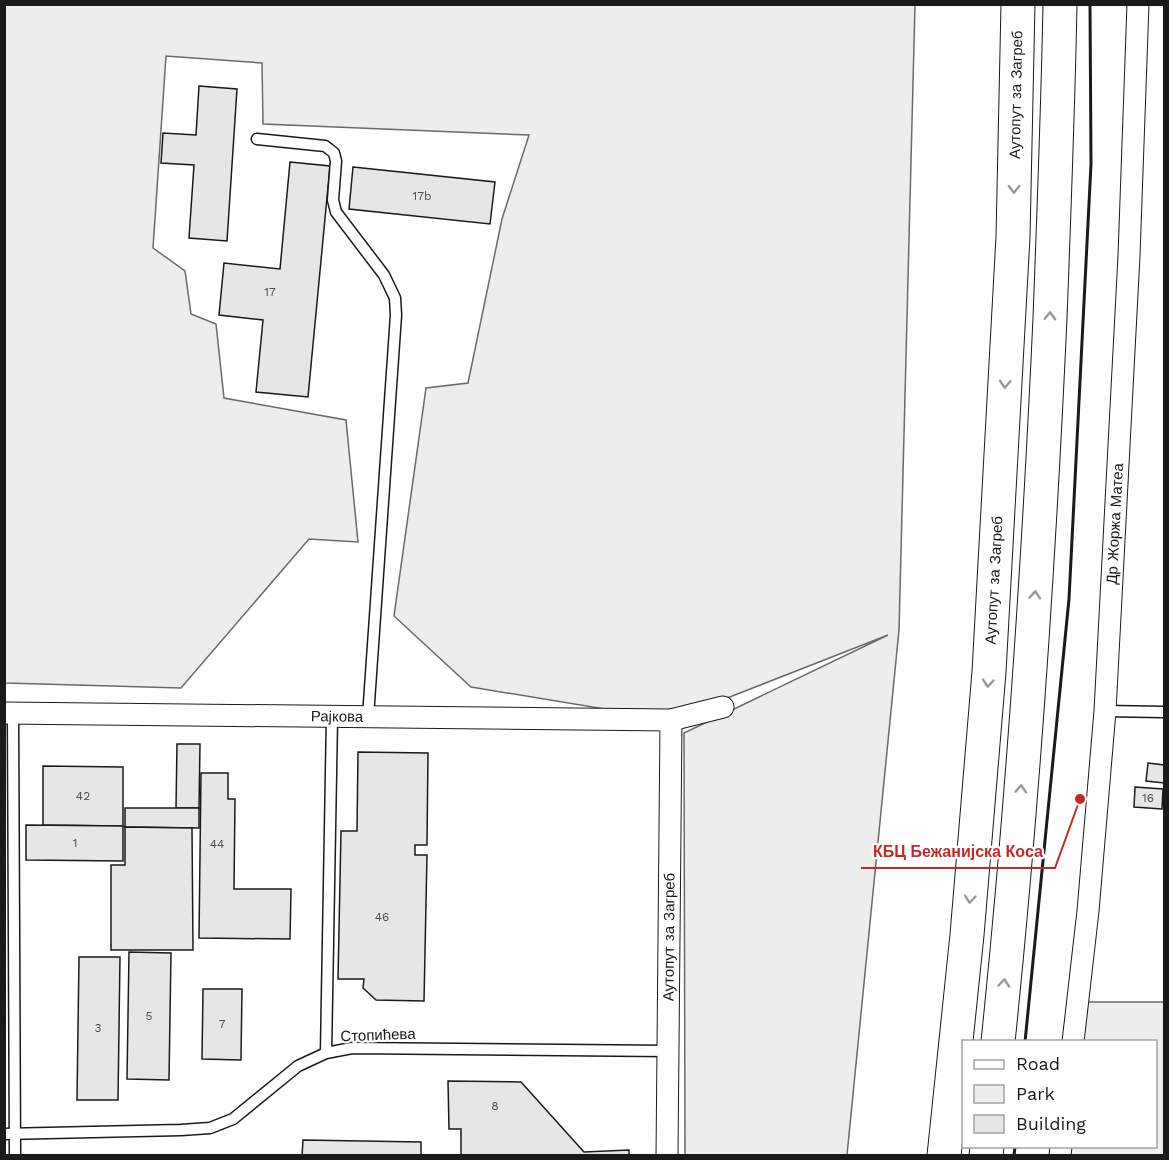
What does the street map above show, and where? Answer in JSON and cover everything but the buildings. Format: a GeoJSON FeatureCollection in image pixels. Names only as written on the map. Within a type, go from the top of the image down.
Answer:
{"type":"FeatureCollection","features":[{"type":"Feature","properties":{"kind":"highway","name":"Аутопут за Загреб"},"geometry":{"type":"LineString","coordinates":[[944,1155],[967,935],[989,672],[1012,237],[1018,4]]}},
{"type":"Feature","properties":{"kind":"highway"},"geometry":{"type":"LineString","coordinates":[[998,1040],[1020,801],[1044,456],[1055,203],[1060,4]]}},
{"type":"Feature","properties":{"kind":"street","name":"Др Жоржа Матеа"},"geometry":{"type":"LineString","coordinates":[[1073,1040],[1088,911],[1105,711],[1129,256],[1138,4]]}},
{"type":"Feature","properties":{"kind":"street","name":"Рајкова"},"geometry":{"type":"LineString","coordinates":[[8,713],[671,720],[723,707]]}},
{"type":"Feature","properties":{"kind":"street","name":"Аутопут за Загреб"},"geometry":{"type":"LineString","coordinates":[[667,1155],[671,720]]}},
{"type":"Feature","properties":{"kind":"lane"},"geometry":{"type":"LineString","coordinates":[[257,139],[325,146],[333,153],[336,161],[333,200],[336,212],[384,275],[395,298],[396,315],[368,717]]}},
{"type":"Feature","properties":{"kind":"lane"},"geometry":{"type":"LineString","coordinates":[[1105,711],[1164,712]]}},
{"type":"Feature","properties":{"kind":"lane"},"geometry":{"type":"LineString","coordinates":[[8,713],[10,1134],[15,1155]]}},
{"type":"Feature","properties":{"kind":"lane"},"geometry":{"type":"LineString","coordinates":[[326,1053],[332,717]]}},
{"type":"Feature","properties":{"kind":"lane","name":"Стопићева"},"geometry":{"type":"LineString","coordinates":[[10,1134],[181,1131],[210,1128],[233,1119],[298,1066],[326,1053],[352,1048],[668,1051]]}},
{"type":"Feature","properties":{"kind":"green space"},"geometry":{"type":"Polygon","coordinates":[[[5,5],[915,5],[899,630],[847,1155],[685,1155],[684,733],[888,635],[671,720],[471,687],[394,616],[426,388],[468,383],[502,219],[529,135],[263,124],[262,63],[166,56],[153,248],[185,271],[191,314],[216,324],[224,398],[346,420],[358,542],[309,539],[181,688],[5,683],[5,5]]]}},
{"type":"Feature","properties":{"kind":"green space"},"geometry":{"type":"Polygon","coordinates":[[[1078,1002],[1164,1002],[1164,1155],[1060,1156],[1061,1148],[1157,1148],[1157,1040],[1073,1040],[1078,1002]]]}},
{"type":"Feature","properties":{"kind":"wall"},"geometry":{"type":"LineString","coordinates":[[1025,1040],[1069,599],[1091,164],[1090,4]]}},
{"type":"Feature","properties":{"kind":"wall"},"geometry":{"type":"LineString","coordinates":[[1014,1156],[1015,1148]]}},
{"type":"Feature","properties":{"kind":"place","name":"КБЦ Бежанијска Коса"},"geometry":{"type":"Point","coordinates":[1080,799]}}]}
